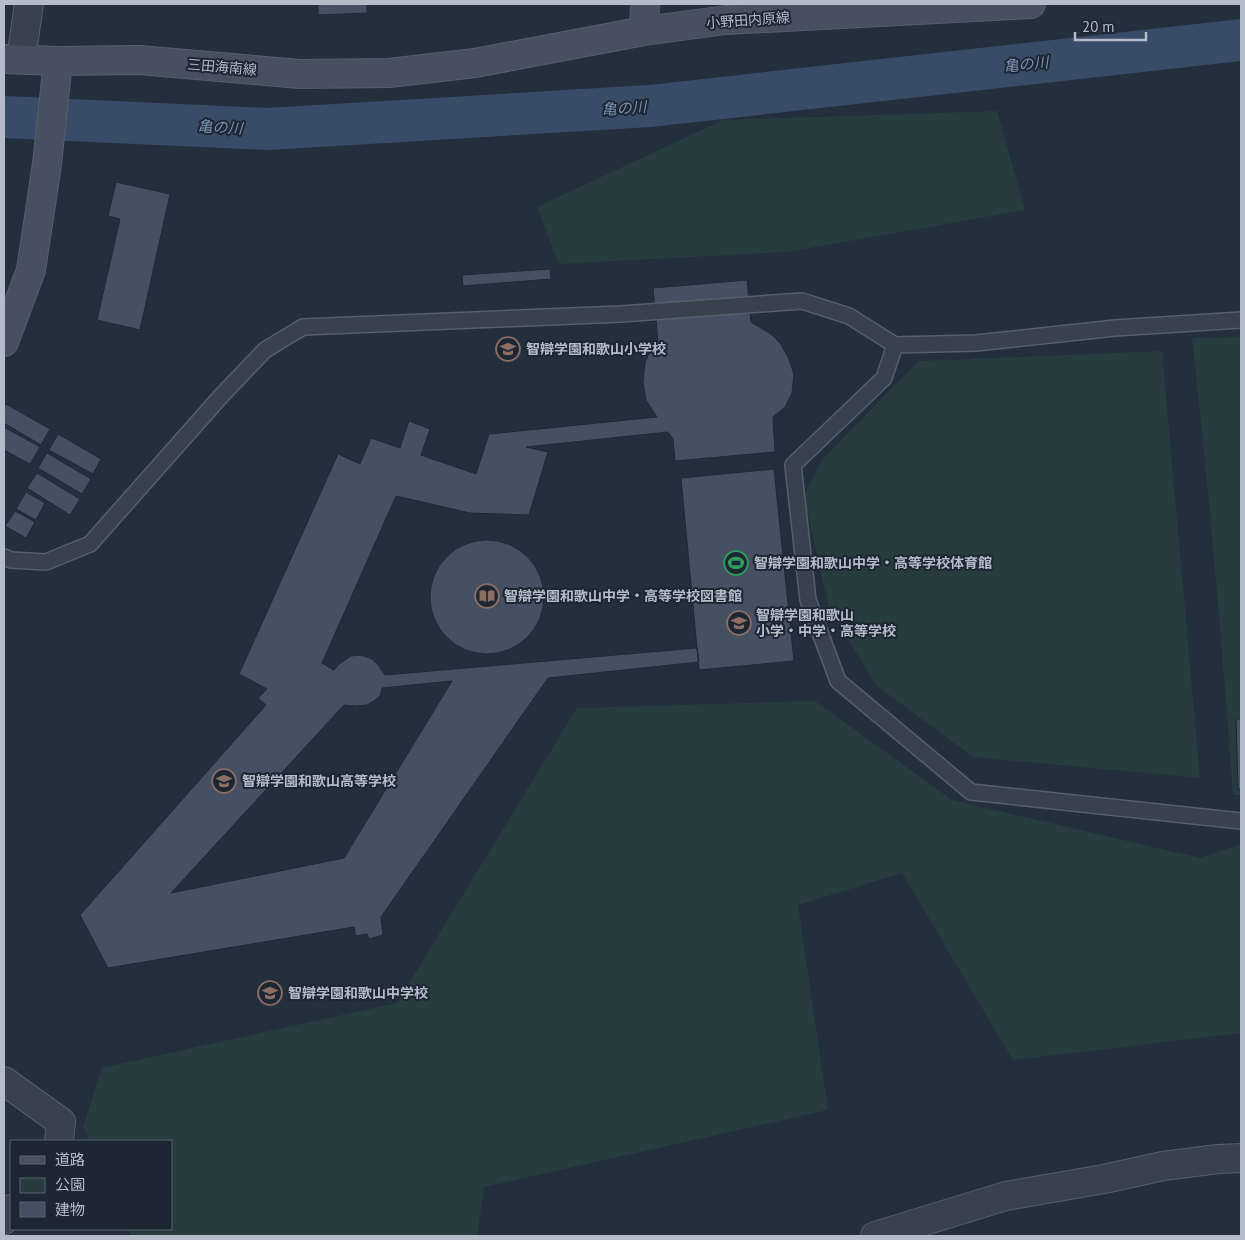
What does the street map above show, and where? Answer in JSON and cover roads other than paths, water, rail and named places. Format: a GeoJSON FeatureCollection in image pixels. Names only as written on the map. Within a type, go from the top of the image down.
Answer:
{"type":"FeatureCollection","features":[{"type":"Feature","properties":{"kind":"main road"},"geometry":{"type":"LineString","coordinates":[[644,31],[646,4]]}},
{"type":"Feature","properties":{"kind":"main road","name":"小野田内原線"},"geometry":{"type":"LineString","coordinates":[[644,31],[726,20],[1032,4]]}},
{"type":"Feature","properties":{"kind":"main road","name":"三田海南線"},"geometry":{"type":"LineString","coordinates":[[57,70],[139,60],[300,74],[389,73],[475,63],[644,31]]}},
{"type":"Feature","properties":{"kind":"main road"},"geometry":{"type":"LineString","coordinates":[[4,342],[31,270],[47,164],[57,70],[13,59]]}},
{"type":"Feature","properties":{"kind":"street"},"geometry":{"type":"LineString","coordinates":[[13,59],[29,4]]}},
{"type":"Feature","properties":{"kind":"street"},"geometry":{"type":"LineString","coordinates":[[4,1081],[61,1122],[59,1140]]}},
{"type":"Feature","properties":{"kind":"street"},"geometry":{"type":"LineString","coordinates":[[875,1236],[1006,1196],[1104,1179],[1163,1166],[1218,1158],[1241,1158]]}},
{"type":"Feature","properties":{"kind":"lane"},"geometry":{"type":"LineString","coordinates":[[4,557],[11,560],[46,562],[90,544],[222,395],[265,350],[303,327],[621,314],[802,301],[849,316],[896,345],[976,343],[1115,328],[1241,320]]}},
{"type":"Feature","properties":{"kind":"lane"},"geometry":{"type":"LineString","coordinates":[[896,345],[884,378],[793,465],[808,600],[838,681],[971,792],[1241,821]]}},
{"type":"Feature","properties":{"kind":"waterway","name":"亀の川"},"geometry":{"type":"LineString","coordinates":[[4,117],[268,129],[650,106],[1241,40]]}},
{"type":"Feature","properties":{"kind":"place","name":"智辯学園和歌山小学校"},"geometry":{"type":"Point","coordinates":[508,349]}},
{"type":"Feature","properties":{"kind":"place","name":"智辯学園和歌山中学・高等学校体育館"},"geometry":{"type":"Point","coordinates":[736,563]}},
{"type":"Feature","properties":{"kind":"place","name":"智辯学園和歌山中学・高等学校図書館"},"geometry":{"type":"Point","coordinates":[487,596]}},
{"type":"Feature","properties":{"kind":"place","name":"智辯学園和歌山 小学・中学・高等学校"},"geometry":{"type":"Point","coordinates":[739,623]}},
{"type":"Feature","properties":{"kind":"place","name":"智辯学園和歌山高等学校"},"geometry":{"type":"Point","coordinates":[224,781]}},
{"type":"Feature","properties":{"kind":"place","name":"智辯学園和歌山中学校"},"geometry":{"type":"Point","coordinates":[270,993]}}]}
